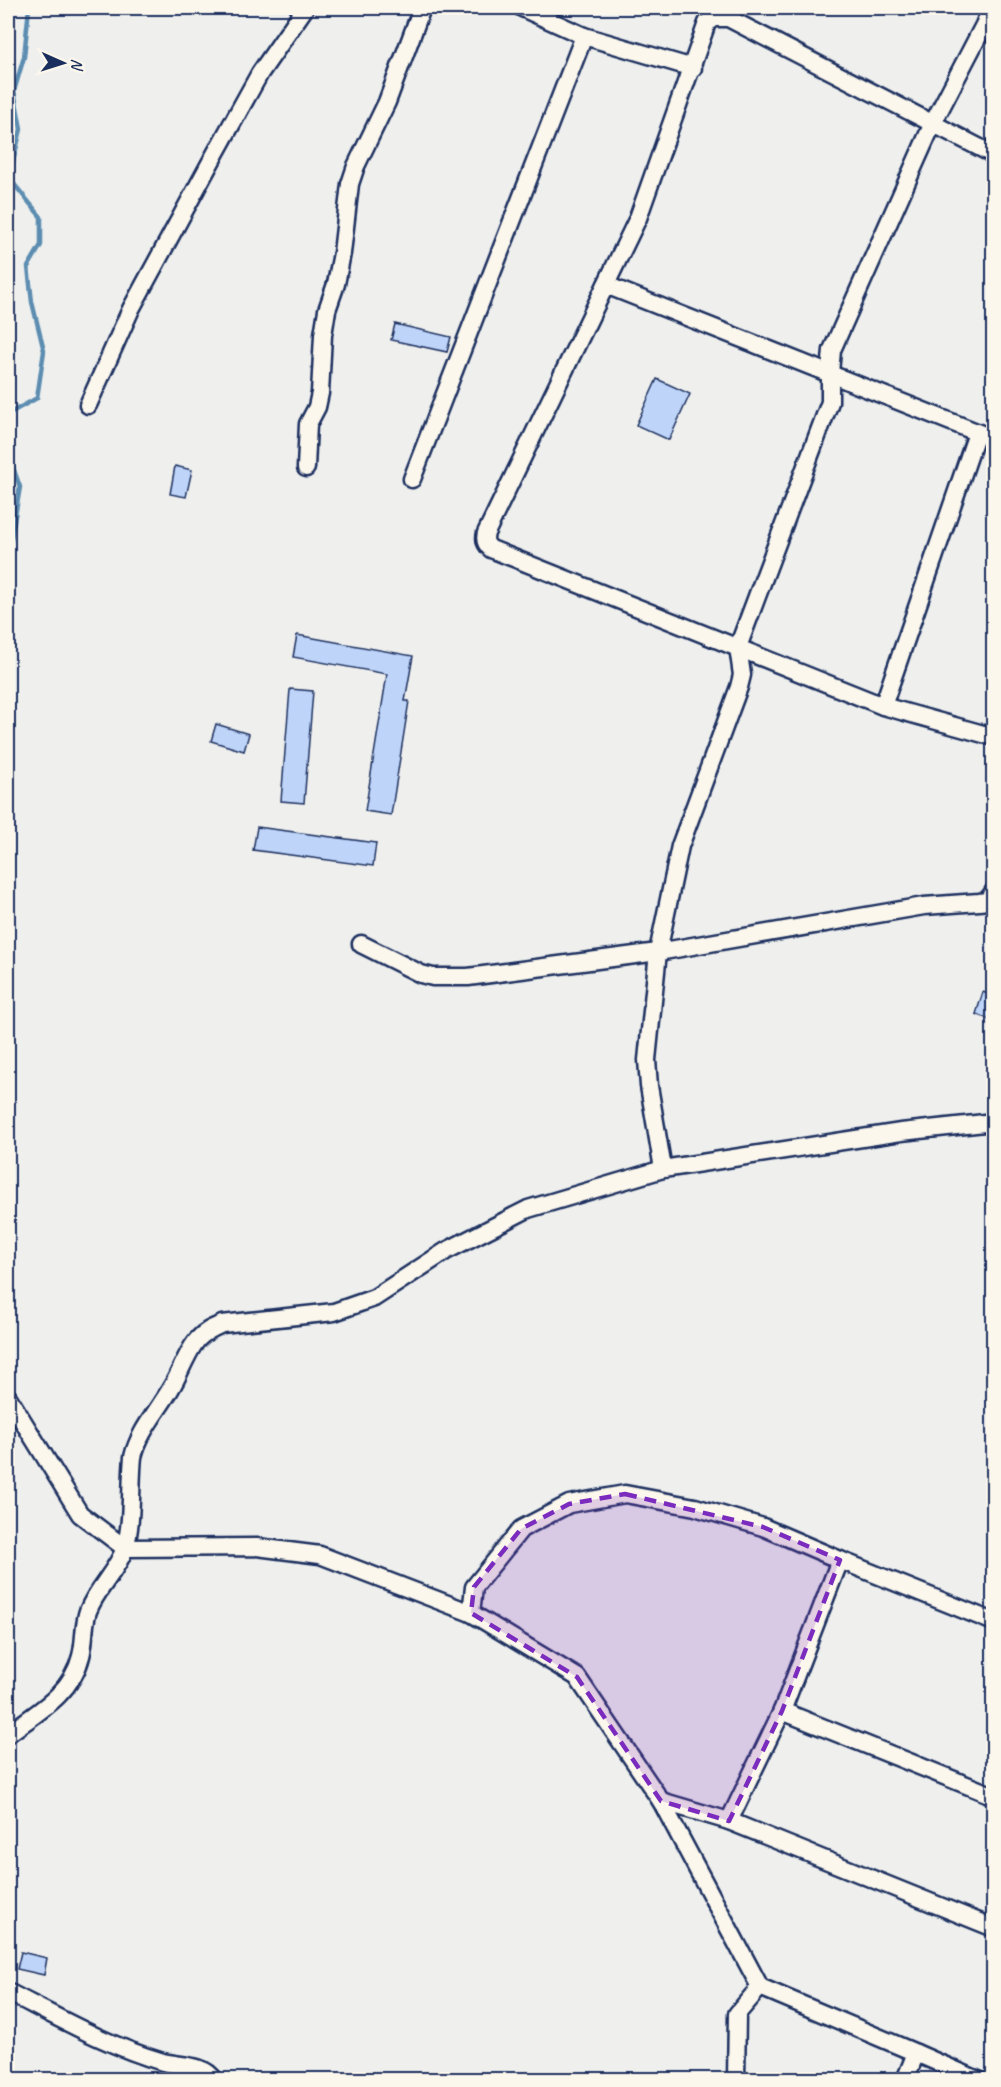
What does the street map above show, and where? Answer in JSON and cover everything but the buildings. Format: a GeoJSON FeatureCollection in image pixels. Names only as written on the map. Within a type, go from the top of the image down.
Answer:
{"type":"FeatureCollection","features":[{"type":"Feature","properties":{"kind":"street"},"geometry":{"type":"LineString","coordinates":[[88,405],[131,309],[214,156],[260,73],[305,8]]}},
{"type":"Feature","properties":{"kind":"street"},"geometry":{"type":"LineString","coordinates":[[306,468],[308,424],[317,407],[320,393],[323,335],[342,253],[350,184],[356,166],[387,102],[422,8]]}},
{"type":"Feature","properties":{"kind":"street"},"geometry":{"type":"LineString","coordinates":[[522,8],[584,36],[693,68]]}},
{"type":"Feature","properties":{"kind":"street"},"geometry":{"type":"LineString","coordinates":[[663,1169],[647,1060],[658,952],[680,846],[739,687],[742,675],[738,647],[830,402],[832,350],[933,123],[991,8]]}},
{"type":"Feature","properties":{"kind":"street"},"geometry":{"type":"LineString","coordinates":[[993,155],[728,18],[714,18],[707,23],[693,68],[638,218],[486,533],[486,544],[490,549],[883,705],[993,737]]}},
{"type":"Feature","properties":{"kind":"street"},"geometry":{"type":"LineString","coordinates":[[412,479],[584,36]]}},
{"type":"Feature","properties":{"kind":"street"},"geometry":{"type":"LineString","coordinates":[[606,285],[993,439]]}},
{"type":"Feature","properties":{"kind":"street"},"geometry":{"type":"LineString","coordinates":[[883,705],[976,433]]}},
{"type":"Feature","properties":{"kind":"street"},"geometry":{"type":"LineString","coordinates":[[361,944],[421,974],[451,978],[658,952],[905,909],[987,901],[993,891]]}},
{"type":"Feature","properties":{"kind":"street"},"geometry":{"type":"LineString","coordinates":[[8,1734],[58,1697],[73,1676],[81,1658],[87,1614],[94,1598],[118,1563],[125,1548],[135,1447],[172,1387],[197,1340],[207,1331],[222,1324],[334,1312],[374,1298],[446,1251],[528,1209],[663,1169],[902,1132],[993,1122]]}},
{"type":"Feature","properties":{"kind":"street"},"geometry":{"type":"LineString","coordinates":[[8,1397],[80,1514],[125,1548],[257,1547],[320,1556],[471,1612],[577,1677],[661,1801],[760,1987],[978,2079]]}},
{"type":"Feature","properties":{"kind":"street"},"geometry":{"type":"LineString","coordinates":[[471,1612],[474,1587],[520,1529],[569,1504],[626,1494],[695,1507],[763,1527],[993,1622]]}},
{"type":"Feature","properties":{"kind":"street"},"geometry":{"type":"LineString","coordinates":[[729,1821],[782,1711],[840,1560]]}},
{"type":"Feature","properties":{"kind":"street"},"geometry":{"type":"LineString","coordinates":[[782,1711],[993,1796]]}},
{"type":"Feature","properties":{"kind":"street"},"geometry":{"type":"LineString","coordinates":[[661,1801],[729,1821],[993,1928]]}},
{"type":"Feature","properties":{"kind":"street"},"geometry":{"type":"LineString","coordinates":[[736,2079],[737,2014],[760,1987]]}},
{"type":"Feature","properties":{"kind":"street"},"geometry":{"type":"LineString","coordinates":[[8,1992],[117,2047],[165,2062],[199,2068],[212,2075],[214,2079]]}},
{"type":"Feature","properties":{"kind":"street"},"geometry":{"type":"LineString","coordinates":[[905,2079],[916,2053]]}},
{"type":"Feature","properties":{"kind":"highlighted area"},"geometry":{"type":"Polygon","coordinates":[[[625,1494],[763,1527],[840,1560],[782,1711],[729,1821],[661,1801],[577,1677],[471,1613],[474,1587],[521,1529],[569,1504],[625,1494]]]}},
{"type":"Feature","properties":{"kind":"waterway"},"geometry":{"type":"LineString","coordinates":[[8,414],[37,398],[44,351],[32,302],[28,267],[41,245],[41,217],[9,178],[21,129],[14,91],[24,57],[29,8]]}},
{"type":"Feature","properties":{"kind":"waterway"},"geometry":{"type":"LineString","coordinates":[[8,453],[20,487],[8,546]]}}]}
